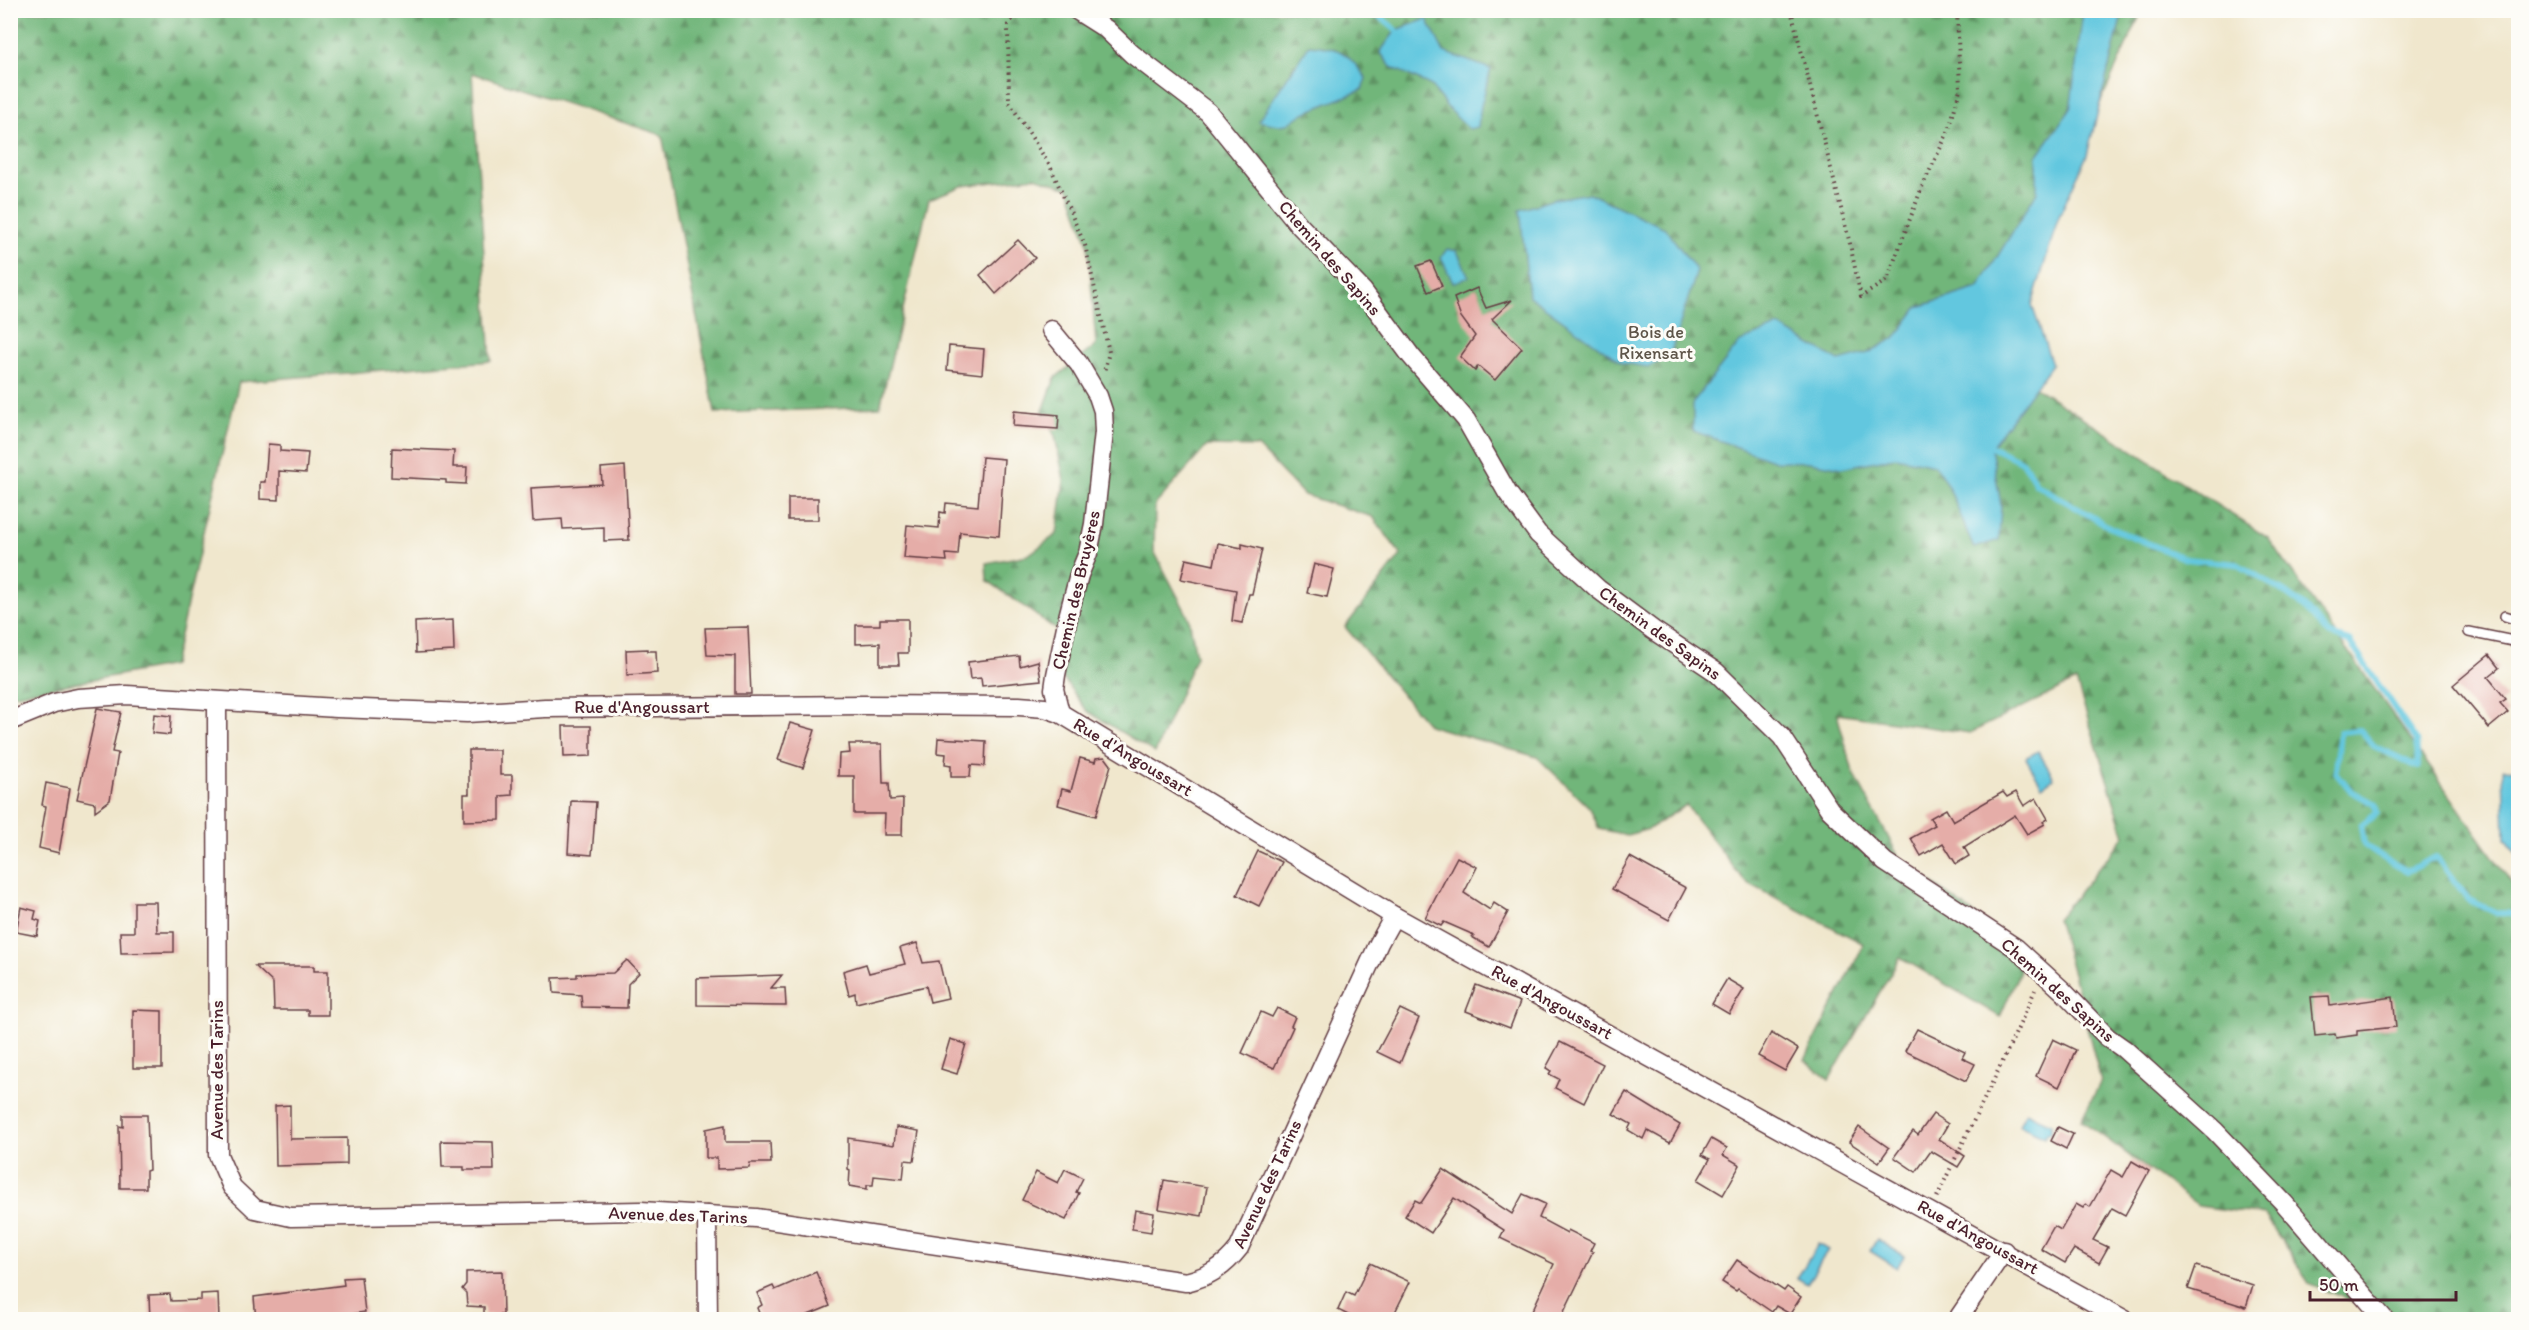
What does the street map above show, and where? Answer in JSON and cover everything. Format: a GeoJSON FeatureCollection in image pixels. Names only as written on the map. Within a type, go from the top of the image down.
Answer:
{"type":"FeatureCollection","features":[{"type":"Feature","properties":{"kind":"street","name":"Chemin des Sapins"},"geometry":{"type":"LineString","coordinates":[[1076,10],[1106,29],[1132,54],[1208,112],[1300,226],[1363,291],[1411,356],[1466,420],[1507,492],[1538,534],[1598,589],[1653,630],[1716,672],[1782,737],[1830,810],[1885,862],[1995,933],[2042,972],[2107,1037],[2124,1049],[2214,1131],[2284,1203],[2385,1320]]}},
{"type":"Feature","properties":{"kind":"street","name":"Chemin des Bruyères"},"geometry":{"type":"LineString","coordinates":[[1051,330],[1079,364],[1098,396],[1103,411],[1104,432],[1094,524],[1088,553],[1079,575],[1068,617],[1056,675],[1054,690],[1060,713]]}},
{"type":"Feature","properties":{"kind":"street","name":"Rue d'Angoussart"},"geometry":{"type":"LineString","coordinates":[[10,721],[54,703],[78,698],[127,695],[467,713],[545,708],[864,705],[1045,708],[1060,713],[1394,916],[2004,1251],[2125,1320]]}},
{"type":"Feature","properties":{"kind":"street","name":"Avenue des Tarins"},"geometry":{"type":"LineString","coordinates":[[217,701],[218,1155],[232,1187],[255,1209],[291,1217],[641,1211],[756,1218],[1186,1282],[1207,1277],[1225,1266],[1239,1248],[1379,943],[1394,916]]}},
{"type":"Feature","properties":{"kind":"street"},"geometry":{"type":"LineString","coordinates":[[707,1215],[708,1320]]}},
{"type":"Feature","properties":{"kind":"street"},"geometry":{"type":"LineString","coordinates":[[1957,1320],[2004,1251]]}},
{"type":"Feature","properties":{"kind":"lane"},"geometry":{"type":"LineString","coordinates":[[2505,616],[2518,620]]}},
{"type":"Feature","properties":{"kind":"lane"},"geometry":{"type":"LineString","coordinates":[[2469,632],[2518,642]]}},
{"type":"Feature","properties":{"kind":"path"},"geometry":{"type":"LineString","coordinates":[[1019,10],[1008,25],[1009,102],[1050,166],[1085,245],[1109,352],[1098,396]]}},
{"type":"Feature","properties":{"kind":"path"},"geometry":{"type":"LineString","coordinates":[[1791,10],[1851,244],[1861,297],[1887,280],[1922,187],[1950,130],[1960,88],[1958,10]]}},
{"type":"Feature","properties":{"kind":"path"},"geometry":{"type":"LineString","coordinates":[[1930,1211],[1978,1107],[1998,1074],[2042,972]]}},
{"type":"Feature","properties":{"kind":"green space","name":"Bois de Rixensart"},"geometry":{"type":"Polygon","coordinates":[[[11,11],[2142,11],[1986,355],[2268,538],[2518,892],[2518,1315],[2513,1320],[2402,1319],[2310,1285],[2265,1215],[2198,1206],[2081,1120],[2101,1081],[2057,919],[2125,836],[2076,681],[1970,733],[1837,714],[1853,772],[1900,859],[2027,954],[2000,1017],[1900,957],[1829,1080],[1805,1060],[1864,944],[1744,881],[1686,805],[1649,829],[1627,835],[1599,829],[1590,808],[1537,757],[1428,725],[1345,627],[1401,555],[1373,517],[1304,495],[1258,447],[1207,446],[1155,505],[1154,551],[1189,618],[1196,656],[1155,753],[1087,711],[1059,673],[1058,631],[987,580],[986,563],[1028,555],[1057,534],[1064,480],[1055,436],[1043,411],[1055,378],[1096,345],[1088,245],[1069,188],[1035,177],[962,186],[929,199],[880,407],[715,413],[662,135],[472,73],[491,361],[239,382],[173,665],[11,695],[11,11]]]}},
{"type":"Feature","properties":{"kind":"water"},"geometry":{"type":"Polygon","coordinates":[[[2083,11],[2123,11],[2087,155],[2058,219],[2032,305],[2052,364],[1991,447],[2001,505],[1999,540],[1974,548],[1952,494],[1934,465],[1896,457],[1842,468],[1810,462],[1775,461],[1693,431],[1693,402],[1740,342],[1779,326],[1839,361],[1868,353],[1895,338],[1918,307],[1978,288],[2037,192],[2037,156],[2070,110],[2083,11]]]}},
{"type":"Feature","properties":{"kind":"water"},"geometry":{"type":"Polygon","coordinates":[[[1427,19],[1444,52],[1491,69],[1478,127],[1469,129],[1451,112],[1430,85],[1391,67],[1380,52],[1396,30],[1427,19]]]}},
{"type":"Feature","properties":{"kind":"water"},"geometry":{"type":"Polygon","coordinates":[[[1309,45],[1329,47],[1348,57],[1366,78],[1362,90],[1304,113],[1288,124],[1278,125],[1258,121],[1309,45]]]}},
{"type":"Feature","properties":{"kind":"water"},"geometry":{"type":"Polygon","coordinates":[[[1589,193],[1665,228],[1697,271],[1670,355],[1648,367],[1622,363],[1529,296],[1520,210],[1554,199],[1589,193]]]}},
{"type":"Feature","properties":{"kind":"water"},"geometry":{"type":"Polygon","coordinates":[[[1447,249],[1457,251],[1469,277],[1453,283],[1441,257],[1447,249]]]}},
{"type":"Feature","properties":{"kind":"water"},"geometry":{"type":"Polygon","coordinates":[[[2038,751],[2054,778],[2042,786],[2026,758],[2038,751]]]}},
{"type":"Feature","properties":{"kind":"water"},"geometry":{"type":"Polygon","coordinates":[[[2503,769],[2518,770],[2518,856],[2505,839],[2503,769]]]}},
{"type":"Feature","properties":{"kind":"water"},"geometry":{"type":"Polygon","coordinates":[[[2026,1112],[2051,1124],[2051,1133],[2047,1133],[2045,1137],[2019,1125],[2026,1112]]]}},
{"type":"Feature","properties":{"kind":"water"},"geometry":{"type":"Polygon","coordinates":[[[1877,1239],[1904,1256],[1897,1268],[1870,1251],[1877,1239]]]}},
{"type":"Feature","properties":{"kind":"water"},"geometry":{"type":"Polygon","coordinates":[[[1818,1244],[1828,1250],[1807,1284],[1797,1278],[1818,1244]]]}},
{"type":"Feature","properties":{"kind":"building"},"geometry":{"type":"Polygon","coordinates":[[[1018,240],[1035,258],[996,294],[980,275],[1018,240]]]}},
{"type":"Feature","properties":{"kind":"building"},"geometry":{"type":"Polygon","coordinates":[[[1431,261],[1442,286],[1428,292],[1417,266],[1431,261]]]}},
{"type":"Feature","properties":{"kind":"building"},"geometry":{"type":"Polygon","coordinates":[[[1477,288],[1486,308],[1512,300],[1492,319],[1522,348],[1495,380],[1478,366],[1475,371],[1460,357],[1475,336],[1461,317],[1454,298],[1477,288]]]}},
{"type":"Feature","properties":{"kind":"building"},"geometry":{"type":"Polygon","coordinates":[[[949,346],[984,349],[982,374],[947,370],[949,346]]]}},
{"type":"Feature","properties":{"kind":"building"},"geometry":{"type":"Polygon","coordinates":[[[1014,411],[1059,415],[1058,429],[1013,426],[1014,411]]]}},
{"type":"Feature","properties":{"kind":"building"},"geometry":{"type":"Polygon","coordinates":[[[268,444],[280,445],[280,451],[308,453],[306,473],[279,471],[279,500],[260,499],[260,482],[265,482],[268,444]]]}},
{"type":"Feature","properties":{"kind":"building"},"geometry":{"type":"Polygon","coordinates":[[[392,448],[454,451],[453,467],[467,467],[466,484],[446,483],[446,480],[391,477],[392,448]]]}},
{"type":"Feature","properties":{"kind":"building"},"geometry":{"type":"Polygon","coordinates":[[[982,457],[1004,459],[999,536],[960,532],[958,555],[946,554],[947,561],[904,558],[907,525],[939,528],[940,512],[945,513],[946,503],[978,506],[982,457]]]}},
{"type":"Feature","properties":{"kind":"building"},"geometry":{"type":"Polygon","coordinates":[[[625,466],[629,540],[604,541],[604,527],[563,529],[562,519],[533,521],[531,488],[602,484],[601,468],[625,466]]]}},
{"type":"Feature","properties":{"kind":"building"},"geometry":{"type":"Polygon","coordinates":[[[788,498],[818,498],[818,520],[788,520],[788,498]]]}},
{"type":"Feature","properties":{"kind":"building"},"geometry":{"type":"Polygon","coordinates":[[[1218,543],[1242,548],[1242,544],[1262,549],[1252,594],[1249,594],[1242,623],[1232,621],[1236,590],[1181,579],[1186,559],[1214,565],[1218,543]]]}},
{"type":"Feature","properties":{"kind":"building"},"geometry":{"type":"Polygon","coordinates":[[[1314,564],[1334,569],[1327,597],[1307,593],[1314,564]]]}},
{"type":"Feature","properties":{"kind":"building"},"geometry":{"type":"Polygon","coordinates":[[[880,619],[908,619],[908,653],[898,653],[899,665],[880,665],[880,643],[856,644],[856,625],[880,625],[880,619]]]}},
{"type":"Feature","properties":{"kind":"building"},"geometry":{"type":"Polygon","coordinates":[[[453,620],[454,651],[416,653],[415,622],[453,620]]]}},
{"type":"Feature","properties":{"kind":"building"},"geometry":{"type":"Polygon","coordinates":[[[748,627],[751,694],[735,694],[735,656],[707,655],[705,628],[748,627]]]}},
{"type":"Feature","properties":{"kind":"building"},"geometry":{"type":"Polygon","coordinates":[[[648,649],[648,651],[656,651],[657,673],[627,675],[626,650],[648,649]]]}},
{"type":"Feature","properties":{"kind":"building"},"geometry":{"type":"Polygon","coordinates":[[[2489,655],[2499,668],[2488,677],[2506,699],[2500,703],[2508,712],[2489,728],[2453,685],[2489,655]]]}},
{"type":"Feature","properties":{"kind":"building"},"geometry":{"type":"Polygon","coordinates":[[[1019,656],[1020,666],[1038,661],[1041,680],[982,686],[981,678],[970,679],[968,662],[1019,656]]]}},
{"type":"Feature","properties":{"kind":"building"},"geometry":{"type":"Polygon","coordinates":[[[97,708],[121,712],[112,752],[118,753],[110,800],[95,811],[95,803],[77,799],[97,708]]]}},
{"type":"Feature","properties":{"kind":"building"},"geometry":{"type":"Polygon","coordinates":[[[154,714],[171,716],[170,735],[152,733],[154,714]]]}},
{"type":"Feature","properties":{"kind":"building"},"geometry":{"type":"Polygon","coordinates":[[[790,723],[815,730],[803,768],[778,760],[790,723]]]}},
{"type":"Feature","properties":{"kind":"building"},"geometry":{"type":"Polygon","coordinates":[[[563,726],[591,726],[591,756],[564,757],[563,726]]]}},
{"type":"Feature","properties":{"kind":"building"},"geometry":{"type":"Polygon","coordinates":[[[938,738],[986,741],[985,766],[971,765],[970,777],[951,777],[951,765],[945,764],[946,754],[937,753],[938,738]]]}},
{"type":"Feature","properties":{"kind":"building"},"geometry":{"type":"Polygon","coordinates":[[[849,744],[882,744],[883,783],[889,783],[890,800],[903,799],[902,835],[884,835],[885,814],[854,814],[854,776],[838,776],[839,754],[850,753],[849,744]]]}},
{"type":"Feature","properties":{"kind":"building"},"geometry":{"type":"Polygon","coordinates":[[[469,750],[500,750],[500,775],[512,775],[512,795],[500,796],[500,820],[464,821],[464,794],[469,794],[469,750]]]}},
{"type":"Feature","properties":{"kind":"building"},"geometry":{"type":"Polygon","coordinates":[[[1105,757],[1111,765],[1096,816],[1058,805],[1062,789],[1071,791],[1080,758],[1095,762],[1096,758],[1105,757]]]}},
{"type":"Feature","properties":{"kind":"building"},"geometry":{"type":"Polygon","coordinates":[[[46,783],[70,788],[59,853],[39,848],[46,806],[42,805],[46,783]]]}},
{"type":"Feature","properties":{"kind":"building"},"geometry":{"type":"Polygon","coordinates":[[[2003,792],[2007,797],[2016,792],[2024,806],[2036,798],[2048,819],[2043,822],[2045,824],[2027,834],[2015,815],[1964,847],[1969,856],[1956,864],[1943,843],[1921,856],[1911,838],[1935,825],[1930,818],[1946,809],[1953,821],[2003,792]]]}},
{"type":"Feature","properties":{"kind":"building"},"geometry":{"type":"Polygon","coordinates":[[[571,801],[596,802],[592,855],[568,853],[571,801]]]}},
{"type":"Feature","properties":{"kind":"building"},"geometry":{"type":"Polygon","coordinates":[[[1258,851],[1282,862],[1259,906],[1237,895],[1258,851]]]}},
{"type":"Feature","properties":{"kind":"building"},"geometry":{"type":"Polygon","coordinates":[[[1457,857],[1477,867],[1464,893],[1490,910],[1494,903],[1508,912],[1489,947],[1472,937],[1474,935],[1444,922],[1441,926],[1425,918],[1457,857]]]}},
{"type":"Feature","properties":{"kind":"building"},"geometry":{"type":"Polygon","coordinates":[[[1630,857],[1686,888],[1669,920],[1612,889],[1630,857]]]}},
{"type":"Feature","properties":{"kind":"building"},"geometry":{"type":"Polygon","coordinates":[[[134,902],[156,902],[157,932],[174,932],[174,952],[121,953],[120,932],[134,932],[134,902]]]}},
{"type":"Feature","properties":{"kind":"building"},"geometry":{"type":"Polygon","coordinates":[[[21,907],[36,911],[34,919],[40,921],[37,936],[16,932],[21,907]]]}},
{"type":"Feature","properties":{"kind":"building"},"geometry":{"type":"Polygon","coordinates":[[[917,943],[923,963],[939,961],[948,998],[930,1002],[926,986],[856,1003],[855,993],[849,995],[843,971],[866,964],[869,973],[905,964],[900,948],[917,943]]]}},
{"type":"Feature","properties":{"kind":"building"},"geometry":{"type":"Polygon","coordinates":[[[627,960],[639,973],[628,984],[627,1008],[582,1007],[581,995],[554,993],[553,978],[577,977],[577,974],[613,973],[627,960]]]}},
{"type":"Feature","properties":{"kind":"building"},"geometry":{"type":"Polygon","coordinates":[[[255,966],[314,966],[314,971],[328,971],[328,1015],[308,1015],[308,1010],[274,1010],[273,983],[255,966]]]}},
{"type":"Feature","properties":{"kind":"building"},"geometry":{"type":"Polygon","coordinates":[[[782,975],[771,988],[785,988],[786,1006],[697,1005],[697,978],[782,975]]]}},
{"type":"Feature","properties":{"kind":"building"},"geometry":{"type":"Polygon","coordinates":[[[1727,979],[1744,989],[1729,1014],[1712,1004],[1727,979]]]}},
{"type":"Feature","properties":{"kind":"building"},"geometry":{"type":"Polygon","coordinates":[[[1476,985],[1520,1002],[1510,1028],[1466,1011],[1476,985]]]}},
{"type":"Feature","properties":{"kind":"building"},"geometry":{"type":"Polygon","coordinates":[[[2329,996],[2330,1006],[2393,997],[2396,1027],[2357,1031],[2357,1035],[2336,1038],[2335,1034],[2315,1036],[2311,997],[2329,996]]]}},
{"type":"Feature","properties":{"kind":"building"},"geometry":{"type":"Polygon","coordinates":[[[1277,1008],[1295,1017],[1291,1026],[1293,1027],[1274,1068],[1242,1053],[1261,1012],[1272,1017],[1277,1008]]]}},
{"type":"Feature","properties":{"kind":"building"},"geometry":{"type":"Polygon","coordinates":[[[1400,1009],[1419,1018],[1400,1063],[1377,1052],[1400,1009]]]}},
{"type":"Feature","properties":{"kind":"building"},"geometry":{"type":"Polygon","coordinates":[[[133,1010],[162,1011],[162,1068],[133,1068],[133,1010]]]}},
{"type":"Feature","properties":{"kind":"building"},"geometry":{"type":"Polygon","coordinates":[[[1917,1029],[1965,1052],[1962,1058],[1975,1064],[1966,1081],[1905,1051],[1917,1029]]]}},
{"type":"Feature","properties":{"kind":"building"},"geometry":{"type":"Polygon","coordinates":[[[1771,1033],[1798,1049],[1785,1071],[1758,1056],[1771,1033]]]}},
{"type":"Feature","properties":{"kind":"building"},"geometry":{"type":"Polygon","coordinates":[[[950,1039],[966,1044],[957,1074],[941,1069],[950,1039]]]}},
{"type":"Feature","properties":{"kind":"building"},"geometry":{"type":"Polygon","coordinates":[[[2053,1039],[2076,1050],[2059,1087],[2036,1076],[2053,1039]]]}},
{"type":"Feature","properties":{"kind":"building"},"geometry":{"type":"Polygon","coordinates":[[[1560,1042],[1603,1064],[1584,1103],[1555,1088],[1559,1079],[1549,1074],[1551,1071],[1546,1068],[1560,1042]]]}},
{"type":"Feature","properties":{"kind":"building"},"geometry":{"type":"Polygon","coordinates":[[[1626,1092],[1680,1125],[1670,1143],[1647,1130],[1643,1139],[1628,1130],[1631,1124],[1613,1114],[1626,1092]]]}},
{"type":"Feature","properties":{"kind":"building"},"geometry":{"type":"Polygon","coordinates":[[[290,1105],[290,1139],[347,1138],[347,1164],[276,1166],[275,1106],[290,1105]]]}},
{"type":"Feature","properties":{"kind":"building"},"geometry":{"type":"Polygon","coordinates":[[[1933,1114],[1948,1124],[1939,1139],[1965,1156],[1958,1167],[1931,1151],[1916,1172],[1894,1157],[1913,1131],[1918,1135],[1933,1114]]]}},
{"type":"Feature","properties":{"kind":"building"},"geometry":{"type":"Polygon","coordinates":[[[123,1115],[147,1115],[149,1170],[146,1171],[146,1188],[120,1188],[119,1126],[123,1127],[123,1115]]]}},
{"type":"Feature","properties":{"kind":"building"},"geometry":{"type":"Polygon","coordinates":[[[725,1125],[725,1142],[770,1142],[771,1163],[750,1163],[749,1168],[717,1169],[717,1158],[706,1158],[706,1129],[725,1125]]]}},
{"type":"Feature","properties":{"kind":"building"},"geometry":{"type":"Polygon","coordinates":[[[896,1127],[919,1131],[914,1161],[905,1160],[903,1179],[874,1176],[873,1185],[867,1185],[867,1189],[849,1186],[848,1138],[894,1145],[896,1127]]]}},
{"type":"Feature","properties":{"kind":"building"},"geometry":{"type":"Polygon","coordinates":[[[1859,1127],[1889,1148],[1879,1162],[1849,1142],[1859,1127]]]}},
{"type":"Feature","properties":{"kind":"building"},"geometry":{"type":"Polygon","coordinates":[[[2058,1127],[2073,1134],[2066,1149],[2051,1141],[2058,1127]]]}},
{"type":"Feature","properties":{"kind":"building"},"geometry":{"type":"Polygon","coordinates":[[[1711,1139],[1727,1148],[1723,1155],[1740,1165],[1723,1195],[1698,1180],[1710,1159],[1702,1155],[1711,1139]]]}},
{"type":"Feature","properties":{"kind":"building"},"geometry":{"type":"Polygon","coordinates":[[[441,1141],[493,1142],[494,1170],[442,1167],[441,1141]]]}},
{"type":"Feature","properties":{"kind":"building"},"geometry":{"type":"Polygon","coordinates":[[[2132,1161],[2149,1171],[2125,1215],[2112,1208],[2093,1240],[2108,1247],[2099,1263],[2074,1249],[2065,1263],[2041,1249],[2054,1226],[2061,1230],[2076,1204],[2083,1208],[2086,1204],[2090,1207],[2111,1170],[2123,1177],[2132,1161]]]}},
{"type":"Feature","properties":{"kind":"building"},"geometry":{"type":"Polygon","coordinates":[[[1065,1169],[1083,1178],[1076,1192],[1079,1193],[1066,1220],[1022,1200],[1036,1172],[1058,1183],[1065,1169]]]}},
{"type":"Feature","properties":{"kind":"building"},"geometry":{"type":"Polygon","coordinates":[[[1443,1169],[1512,1214],[1523,1194],[1545,1204],[1539,1218],[1567,1233],[1568,1230],[1594,1243],[1590,1251],[1593,1252],[1560,1320],[1528,1320],[1554,1264],[1500,1238],[1504,1230],[1454,1198],[1431,1233],[1405,1216],[1415,1200],[1421,1203],[1443,1169]]]}},
{"type":"Feature","properties":{"kind":"building"},"geometry":{"type":"Polygon","coordinates":[[[1164,1180],[1207,1187],[1202,1216],[1159,1209],[1164,1180]]]}},
{"type":"Feature","properties":{"kind":"building"},"geometry":{"type":"Polygon","coordinates":[[[1135,1210],[1154,1213],[1151,1232],[1132,1229],[1135,1210]]]}},
{"type":"Feature","properties":{"kind":"building"},"geometry":{"type":"Polygon","coordinates":[[[1737,1260],[1784,1291],[1787,1287],[1801,1297],[1790,1314],[1776,1306],[1772,1312],[1738,1289],[1736,1291],[1722,1282],[1737,1260]]]}},
{"type":"Feature","properties":{"kind":"building"},"geometry":{"type":"Polygon","coordinates":[[[1370,1263],[1410,1282],[1391,1320],[1358,1320],[1338,1310],[1346,1292],[1354,1296],[1370,1263]]]}},
{"type":"Feature","properties":{"kind":"building"},"geometry":{"type":"Polygon","coordinates":[[[2196,1266],[2253,1285],[2246,1307],[2188,1289],[2196,1266]]]}},
{"type":"Feature","properties":{"kind":"building"},"geometry":{"type":"Polygon","coordinates":[[[502,1271],[503,1315],[484,1315],[484,1307],[467,1306],[466,1293],[462,1289],[466,1284],[466,1272],[502,1271]]]}},
{"type":"Feature","properties":{"kind":"building"},"geometry":{"type":"Polygon","coordinates":[[[816,1272],[830,1306],[796,1320],[762,1320],[757,1308],[762,1305],[757,1293],[773,1286],[775,1290],[816,1272]]]}},
{"type":"Feature","properties":{"kind":"building"},"geometry":{"type":"Polygon","coordinates":[[[361,1277],[365,1312],[311,1320],[256,1320],[254,1297],[344,1285],[343,1278],[361,1277]]]}},
{"type":"Feature","properties":{"kind":"building"},"geometry":{"type":"Polygon","coordinates":[[[218,1293],[219,1320],[150,1320],[149,1295],[170,1294],[171,1301],[201,1300],[201,1294],[218,1293]]]}},
{"type":"Feature","properties":{"kind":"waterway"},"geometry":{"type":"LineString","coordinates":[[1351,10],[1356,14],[1378,15],[1396,30]]}},
{"type":"Feature","properties":{"kind":"waterway"},"geometry":{"type":"LineString","coordinates":[[1991,447],[2023,462],[2036,484],[2111,528],[2186,559],[2237,564],[2284,592],[2307,609],[2328,634],[2349,641],[2416,740],[2418,767],[2374,746],[2360,730],[2340,732],[2336,772],[2351,791],[2375,804],[2377,813],[2361,826],[2364,844],[2407,871],[2436,857],[2469,900],[2497,913],[2518,914]]}}]}
